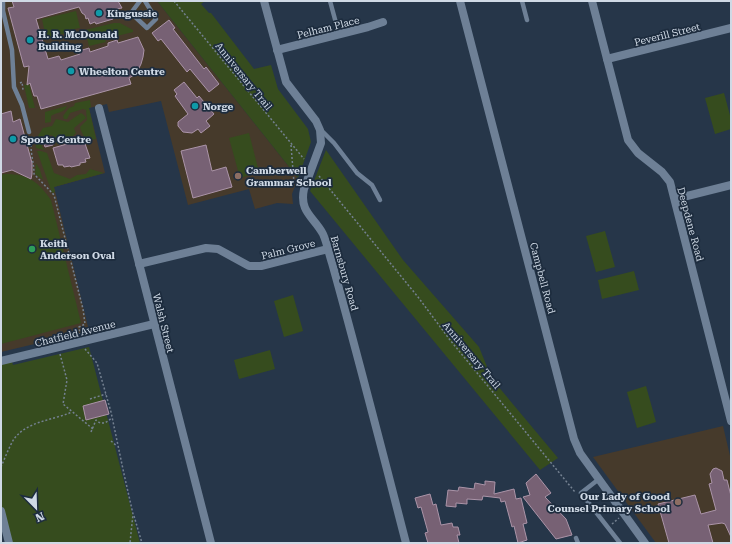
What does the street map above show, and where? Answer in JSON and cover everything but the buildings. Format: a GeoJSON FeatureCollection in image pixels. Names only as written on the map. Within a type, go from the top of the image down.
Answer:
{"type":"FeatureCollection","features":[{"type":"Feature","properties":{"kind":"street","name":"Barnsbury Road"},"geometry":{"type":"LineString","coordinates":[[264,1],[288,86],[319,128],[321,143],[304,189],[303,201],[305,209],[322,232],[328,249],[354,341],[406,543]]}},
{"type":"Feature","properties":{"kind":"street","name":"Campbell Road"},"geometry":{"type":"LineString","coordinates":[[460,1],[574,439],[580,453],[645,543]]}},
{"type":"Feature","properties":{"kind":"street","name":"Deepdene Road"},"geometry":{"type":"LineString","coordinates":[[592,1],[628,140],[638,153],[662,172],[670,182],[731,421]]}},
{"type":"Feature","properties":{"kind":"street","name":"Pelham Place"},"geometry":{"type":"LineString","coordinates":[[277,50],[368,27],[382,22]]}},
{"type":"Feature","properties":{"kind":"street","name":"Peverill Street"},"geometry":{"type":"LineString","coordinates":[[607,59],[731,28]]}},
{"type":"Feature","properties":{"kind":"street","name":"Walsh Street"},"geometry":{"type":"LineString","coordinates":[[99,108],[211,543]]}},
{"type":"Feature","properties":{"kind":"street"},"geometry":{"type":"LineString","coordinates":[[675,199],[731,185]]}},
{"type":"Feature","properties":{"kind":"street","name":"Palm Grove"},"geometry":{"type":"LineString","coordinates":[[139,264],[206,248],[218,249],[249,266],[261,266],[328,249]]}},
{"type":"Feature","properties":{"kind":"street","name":"Chatfield Avenue"},"geometry":{"type":"LineString","coordinates":[[1,361],[82,344],[154,324]]}},
{"type":"Feature","properties":{"kind":"street"},"geometry":{"type":"LineString","coordinates":[[1,511],[9,543]]}},
{"type":"Feature","properties":{"kind":"lane"},"geometry":{"type":"LineString","coordinates":[[3,1],[3,11],[12,50],[14,87],[31,132]]}},
{"type":"Feature","properties":{"kind":"lane"},"geometry":{"type":"LineString","coordinates":[[140,1],[131,12],[147,28],[156,19],[145,1]]}},
{"type":"Feature","properties":{"kind":"lane"},"geometry":{"type":"LineString","coordinates":[[330,1],[339,34]]}},
{"type":"Feature","properties":{"kind":"lane"},"geometry":{"type":"LineString","coordinates":[[522,1],[527,20]]}},
{"type":"Feature","properties":{"kind":"lane"},"geometry":{"type":"LineString","coordinates":[[319,128],[334,143],[357,173],[372,185],[380,200]]}},
{"type":"Feature","properties":{"kind":"lane"},"geometry":{"type":"LineString","coordinates":[[599,479],[581,492],[620,543]]}},
{"type":"Feature","properties":{"kind":"path","name":"Anniversary Trail"},"geometry":{"type":"LineString","coordinates":[[174,1],[304,159]]}},
{"type":"Feature","properties":{"kind":"path"},"geometry":{"type":"LineString","coordinates":[[14,87],[22,82],[24,92]]}},
{"type":"Feature","properties":{"kind":"path"},"geometry":{"type":"LineString","coordinates":[[31,132],[30,146],[34,162],[34,174],[54,195],[83,309],[85,324],[79,327],[82,344],[97,363],[112,418],[133,514],[142,543]]}},
{"type":"Feature","properties":{"kind":"path"},"geometry":{"type":"LineString","coordinates":[[291,145],[294,183]]}},
{"type":"Feature","properties":{"kind":"path","name":"Anniversary Trail"},"geometry":{"type":"LineString","coordinates":[[319,176],[418,297],[450,340],[577,494]]}},
{"type":"Feature","properties":{"kind":"path"},"geometry":{"type":"LineString","coordinates":[[66,352],[59,354],[67,380],[63,404],[93,429]]}},
{"type":"Feature","properties":{"kind":"path"},"geometry":{"type":"LineString","coordinates":[[90,398],[106,394]]}},
{"type":"Feature","properties":{"kind":"path"},"geometry":{"type":"LineString","coordinates":[[1,467],[14,438],[26,427],[72,412]]}},
{"type":"Feature","properties":{"kind":"path"},"geometry":{"type":"LineString","coordinates":[[91,432],[96,420],[100,423],[105,423],[112,418]]}},
{"type":"Feature","properties":{"kind":"path"},"geometry":{"type":"LineString","coordinates":[[111,441],[118,446]]}},
{"type":"Feature","properties":{"kind":"path"},"geometry":{"type":"LineString","coordinates":[[130,543],[133,514]]}},
{"type":"Feature","properties":{"kind":"path"},"geometry":{"type":"LineString","coordinates":[[608,528],[624,514]]}},
{"type":"Feature","properties":{"kind":"shaded area","name":"Camberwell Grammar School"},"geometry":{"type":"Polygon","coordinates":[[[1,1],[157,1],[298,178],[292,194],[293,204],[277,203],[255,209],[249,189],[188,205],[161,101],[109,112],[107,104],[89,108],[105,173],[54,187],[89,331],[1,352],[1,1]]]}},
{"type":"Feature","properties":{"kind":"shaded area","name":"Our Lady of Good Counsel Primary School"},"geometry":{"type":"Polygon","coordinates":[[[723,426],[731,460],[731,543],[656,543],[593,457],[723,426]]]}},
{"type":"Feature","properties":{"kind":"green space"},"geometry":{"type":"Polygon","coordinates":[[[157,1],[205,1],[201,4],[209,13],[211,13],[254,69],[271,65],[278,89],[308,129],[311,142],[298,178],[157,1]]]}},
{"type":"Feature","properties":{"kind":"green space"},"geometry":{"type":"Polygon","coordinates":[[[76,11],[80,28],[46,38],[42,19],[76,11]]]}},
{"type":"Feature","properties":{"kind":"green space"},"geometry":{"type":"Polygon","coordinates":[[[120,23],[133,30],[133,32],[105,39],[106,42],[89,46],[85,30],[120,23]]]}},
{"type":"Feature","properties":{"kind":"green space"},"geometry":{"type":"Polygon","coordinates":[[[29,84],[35,108],[29,108],[24,85],[29,84]]]}},
{"type":"Feature","properties":{"kind":"green space"},"geometry":{"type":"Polygon","coordinates":[[[724,93],[731,119],[731,129],[715,134],[705,98],[724,93]]]}},
{"type":"Feature","properties":{"kind":"green space"},"geometry":{"type":"Polygon","coordinates":[[[90,100],[91,107],[89,108],[96,139],[93,140],[85,138],[80,127],[87,120],[86,110],[83,109],[70,113],[67,119],[64,119],[63,116],[69,108],[74,106],[75,103],[90,100]]]}},
{"type":"Feature","properties":{"kind":"green space"},"geometry":{"type":"Polygon","coordinates":[[[67,106],[64,110],[51,116],[51,122],[45,123],[45,112],[67,106]]]}},
{"type":"Feature","properties":{"kind":"green space"},"geometry":{"type":"Polygon","coordinates":[[[81,113],[86,118],[74,128],[76,133],[75,135],[63,139],[57,144],[52,135],[41,137],[42,147],[45,150],[36,148],[37,140],[43,128],[52,126],[56,119],[68,122],[81,113]]]}},
{"type":"Feature","properties":{"kind":"green space"},"geometry":{"type":"Polygon","coordinates":[[[249,133],[259,172],[240,178],[229,138],[249,133]]]}},
{"type":"Feature","properties":{"kind":"green space"},"geometry":{"type":"Polygon","coordinates":[[[326,150],[403,260],[479,347],[492,379],[558,458],[540,470],[310,191],[326,150]]]}},
{"type":"Feature","properties":{"kind":"green space"},"geometry":{"type":"Polygon","coordinates":[[[37,151],[47,153],[54,173],[70,179],[77,175],[86,174],[90,169],[104,173],[54,187],[55,192],[52,193],[37,151]]]}},
{"type":"Feature","properties":{"kind":"green space"},"geometry":{"type":"Polygon","coordinates":[[[36,163],[40,170],[43,180],[35,174],[36,163]]]}},
{"type":"Feature","properties":{"kind":"green space","name":"Keith Anderson Oval"},"geometry":{"type":"Polygon","coordinates":[[[5,174],[27,177],[42,188],[51,200],[81,323],[1,344],[1,175],[5,174]]]}},
{"type":"Feature","properties":{"kind":"green space"},"geometry":{"type":"Polygon","coordinates":[[[605,231],[615,267],[596,272],[586,236],[605,231]]]}},
{"type":"Feature","properties":{"kind":"green space"},"geometry":{"type":"Polygon","coordinates":[[[634,271],[639,290],[602,299],[598,280],[634,271]]]}},
{"type":"Feature","properties":{"kind":"green space"},"geometry":{"type":"Polygon","coordinates":[[[293,295],[303,331],[284,337],[274,301],[293,295]]]}},
{"type":"Feature","properties":{"kind":"green space"},"geometry":{"type":"Polygon","coordinates":[[[89,347],[140,543],[9,543],[1,511],[1,361],[11,359],[13,365],[89,347]]]}},
{"type":"Feature","properties":{"kind":"green space"},"geometry":{"type":"Polygon","coordinates":[[[270,350],[275,369],[239,379],[234,360],[270,350]]]}},
{"type":"Feature","properties":{"kind":"green space"},"geometry":{"type":"Polygon","coordinates":[[[646,386],[656,422],[637,428],[627,392],[646,386]]]}},
{"type":"Feature","properties":{"kind":"place","name":"Kingussie"},"geometry":{"type":"Point","coordinates":[99,13]}},
{"type":"Feature","properties":{"kind":"place","name":"H. R. McDonald Building"},"geometry":{"type":"Point","coordinates":[30,40]}},
{"type":"Feature","properties":{"kind":"place","name":"Wheelton Centre"},"geometry":{"type":"Point","coordinates":[71,71]}},
{"type":"Feature","properties":{"kind":"place","name":"Norge"},"geometry":{"type":"Point","coordinates":[195,106]}},
{"type":"Feature","properties":{"kind":"place","name":"Sports Centre"},"geometry":{"type":"Point","coordinates":[13,139]}},
{"type":"Feature","properties":{"kind":"place","name":"Camberwell Grammar School"},"geometry":{"type":"Point","coordinates":[238,176]}},
{"type":"Feature","properties":{"kind":"place","name":"Keith Anderson Oval"},"geometry":{"type":"Point","coordinates":[32,249]}},
{"type":"Feature","properties":{"kind":"place","name":"Our Lady of Good Counsel Primary School"},"geometry":{"type":"Point","coordinates":[678,502]}}]}
